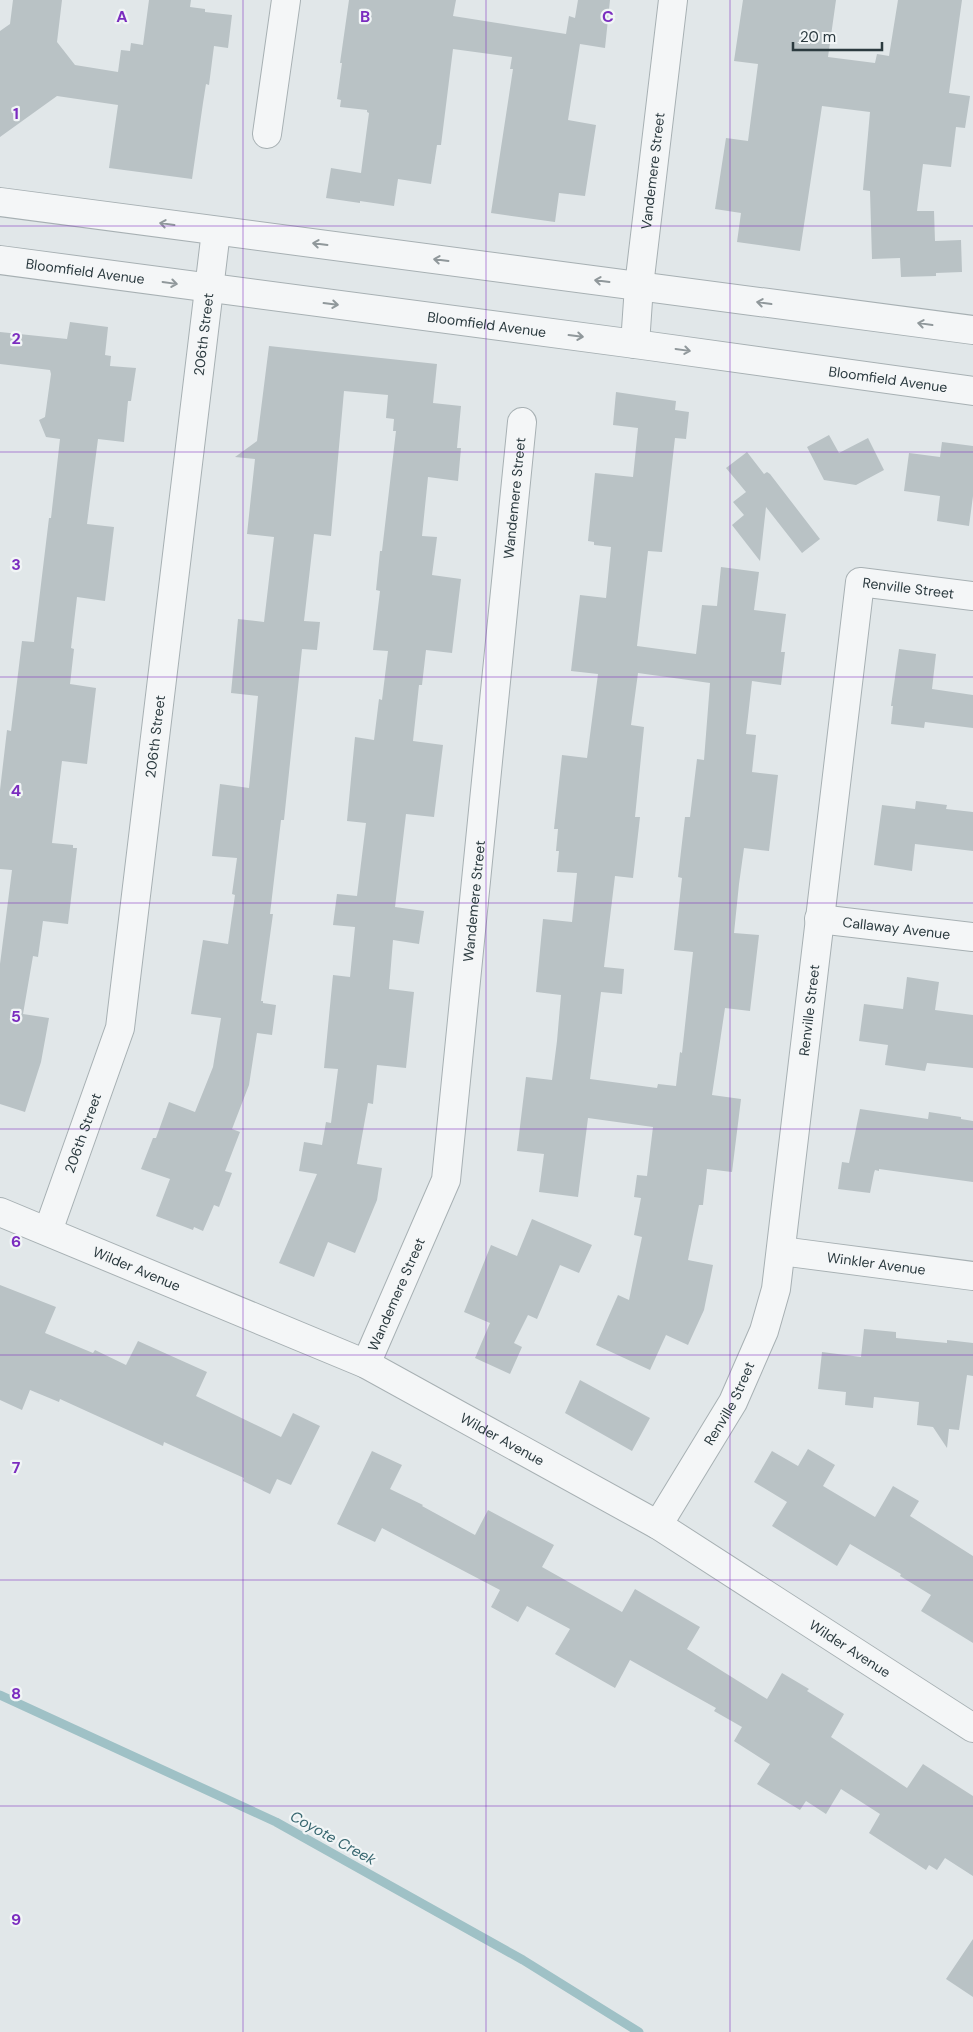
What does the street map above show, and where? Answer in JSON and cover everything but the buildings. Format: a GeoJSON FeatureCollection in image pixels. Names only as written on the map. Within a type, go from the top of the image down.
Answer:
{"type":"FeatureCollection","features":[{"type":"Feature","properties":{"kind":"street"},"geometry":{"type":"LineString","coordinates":[[268,134],[286,0]]}},
{"type":"Feature","properties":{"kind":"street","name":"Vandemere Street"},"geometry":{"type":"LineString","coordinates":[[635,344],[639,286],[673,0]]}},
{"type":"Feature","properties":{"kind":"street"},"geometry":{"type":"LineString","coordinates":[[0,202],[973,330]]}},
{"type":"Feature","properties":{"kind":"street","name":"206th Street"},"geometry":{"type":"LineString","coordinates":[[48,1231],[120,1028],[216,231]]}},
{"type":"Feature","properties":{"kind":"street","name":"Bloomfield Avenue"},"geometry":{"type":"LineString","coordinates":[[0,260],[973,391]]}},
{"type":"Feature","properties":{"kind":"street","name":"Wandemere Street"},"geometry":{"type":"LineString","coordinates":[[366,1364],[446,1180],[522,422]]}},
{"type":"Feature","properties":{"kind":"street","name":"Renville Street"},"geometry":{"type":"LineString","coordinates":[[658,1525],[733,1402],[750,1367],[764,1331],[776,1289],[860,582],[973,596]]}},
{"type":"Feature","properties":{"kind":"street","name":"Callaway Avenue"},"geometry":{"type":"LineString","coordinates":[[819,919],[973,936]]}},
{"type":"Feature","properties":{"kind":"street","name":"Wilder Avenue"},"geometry":{"type":"LineString","coordinates":[[0,1212],[366,1364],[658,1525],[973,1728]]}},
{"type":"Feature","properties":{"kind":"street","name":"Winkler Avenue"},"geometry":{"type":"LineString","coordinates":[[781,1250],[973,1276]]}},
{"type":"Feature","properties":{"kind":"waterway","name":"Coyote Creek"},"geometry":{"type":"LineString","coordinates":[[0,1695],[276,1822],[523,1960],[639,2032]]}}]}
